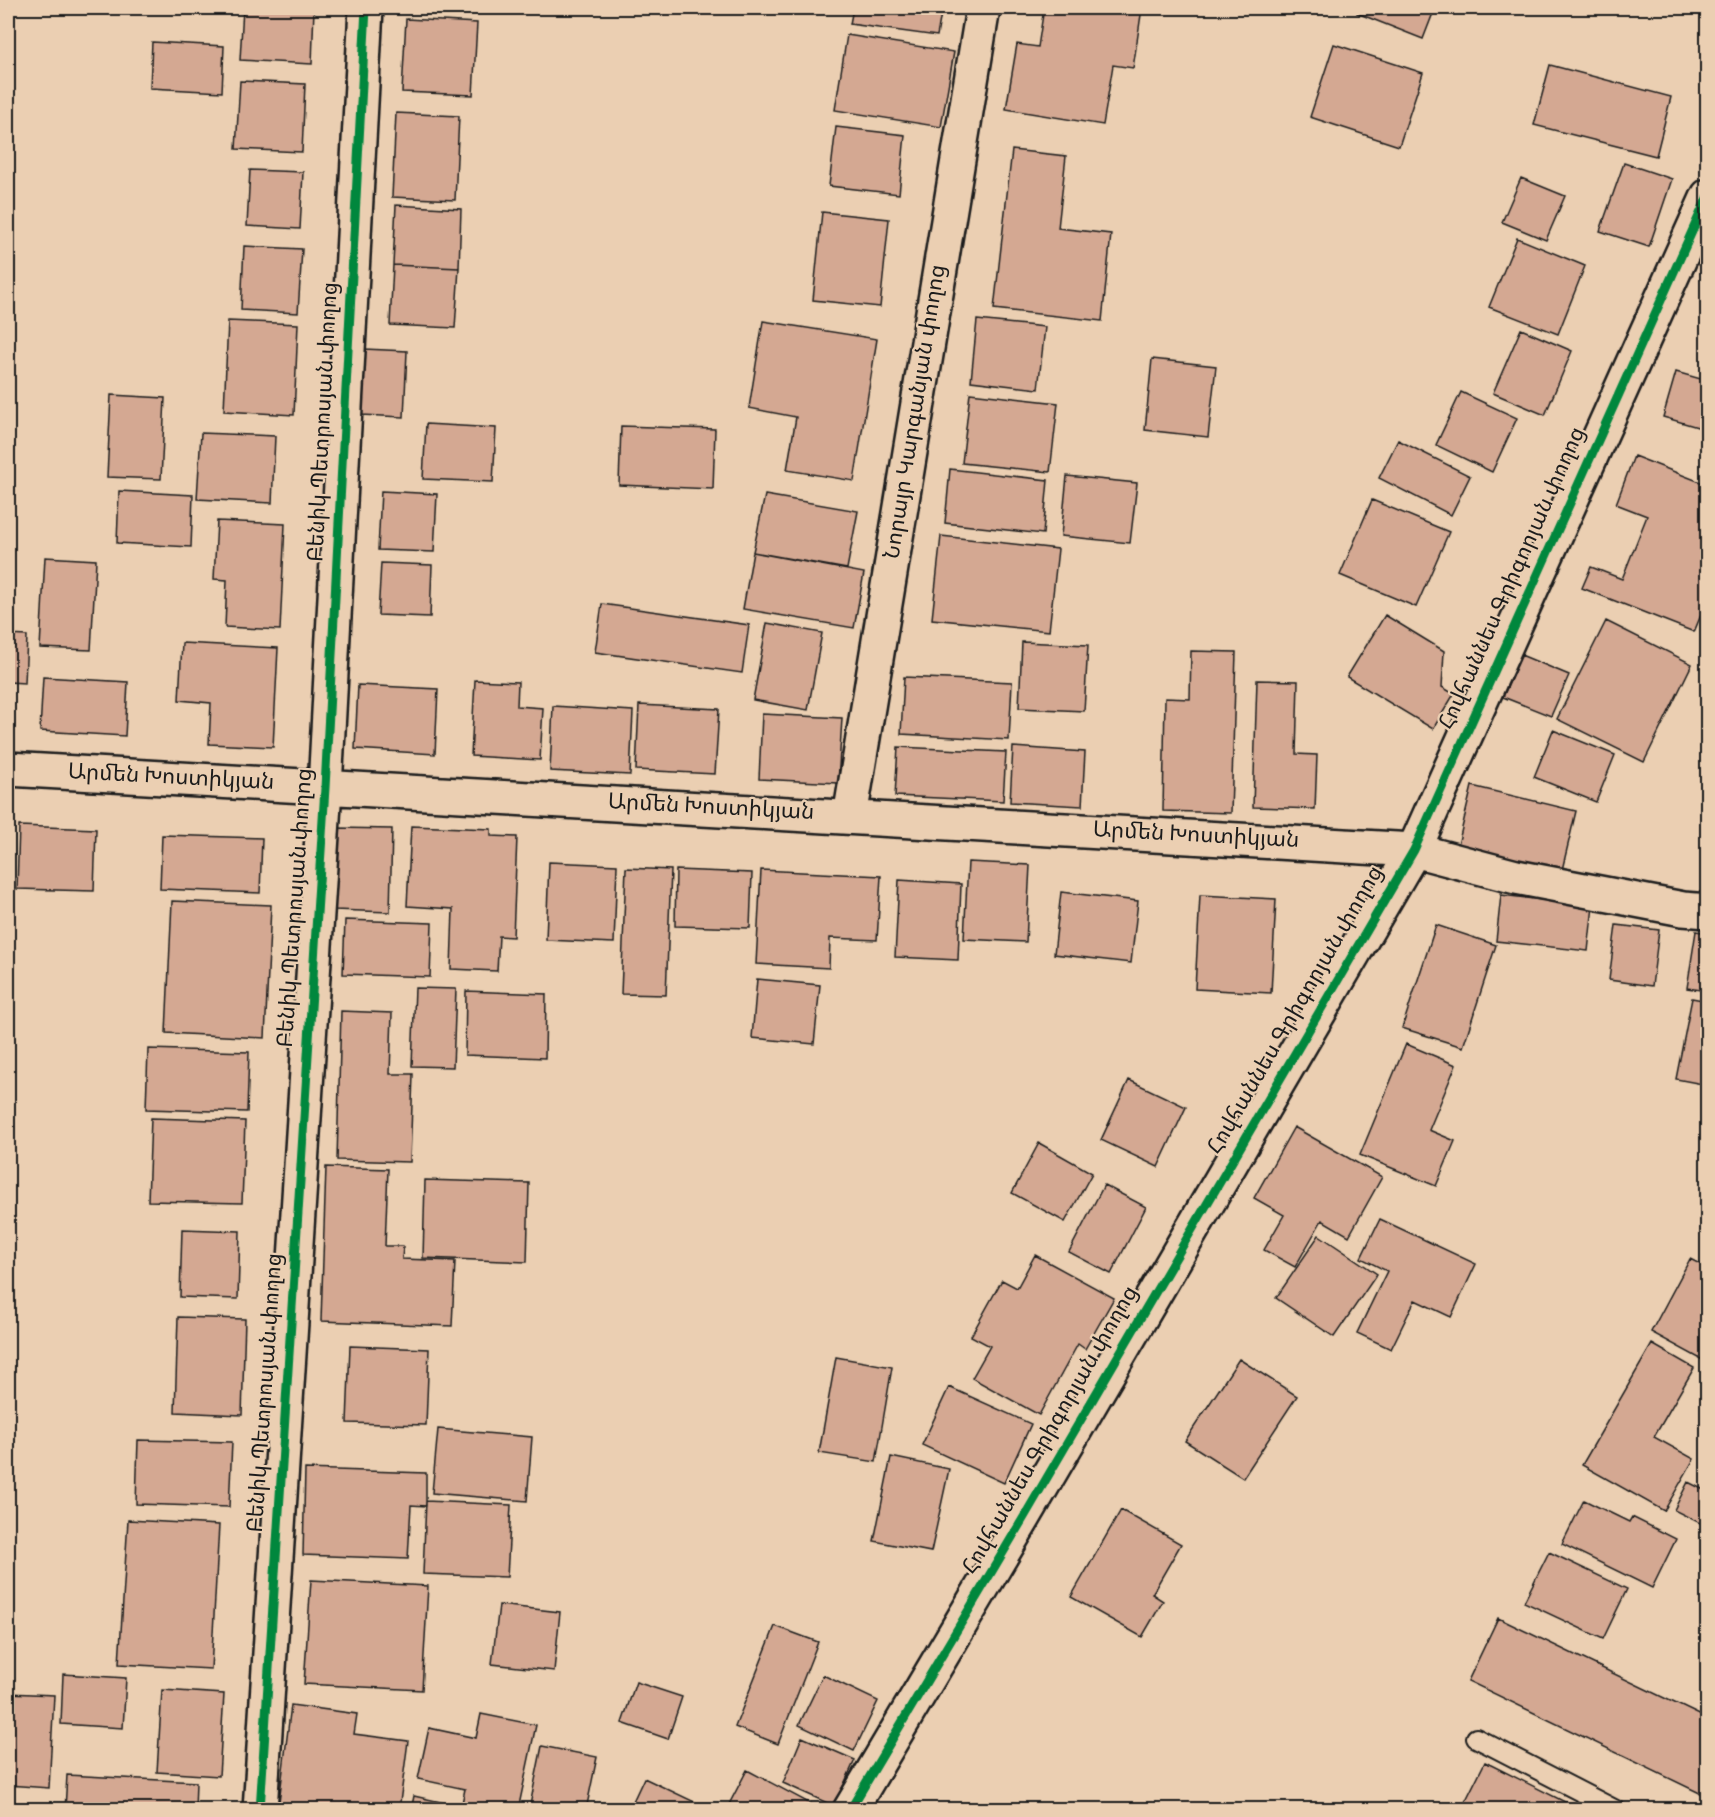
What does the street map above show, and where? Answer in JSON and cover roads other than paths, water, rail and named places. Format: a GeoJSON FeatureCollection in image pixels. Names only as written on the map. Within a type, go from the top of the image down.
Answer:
{"type":"FeatureCollection","features":[{"type":"Feature","properties":{"kind":"street","name":"Բենիկ Պետրոսյան փողոց"},"geometry":{"type":"LineString","coordinates":[[260,1809],[325,788],[366,8]]}},
{"type":"Feature","properties":{"kind":"street","name":"Նորայր Կարգանյան փողոց"},"geometry":{"type":"LineString","coordinates":[[850,817],[983,8]]}},
{"type":"Feature","properties":{"kind":"street","name":"Հովհաննես Գրիգորյան փողոց"},"geometry":{"type":"LineString","coordinates":[[850,1809],[1030,1507],[1414,850],[1707,196]]}},
{"type":"Feature","properties":{"kind":"street","name":"Արմեն Խոստիկյան"},"geometry":{"type":"LineString","coordinates":[[8,769],[1414,850],[1516,877],[1683,909],[1707,911]]}},
{"type":"Feature","properties":{"kind":"lane"},"geometry":{"type":"LineString","coordinates":[[1476,1738],[1616,1809]]}}]}
